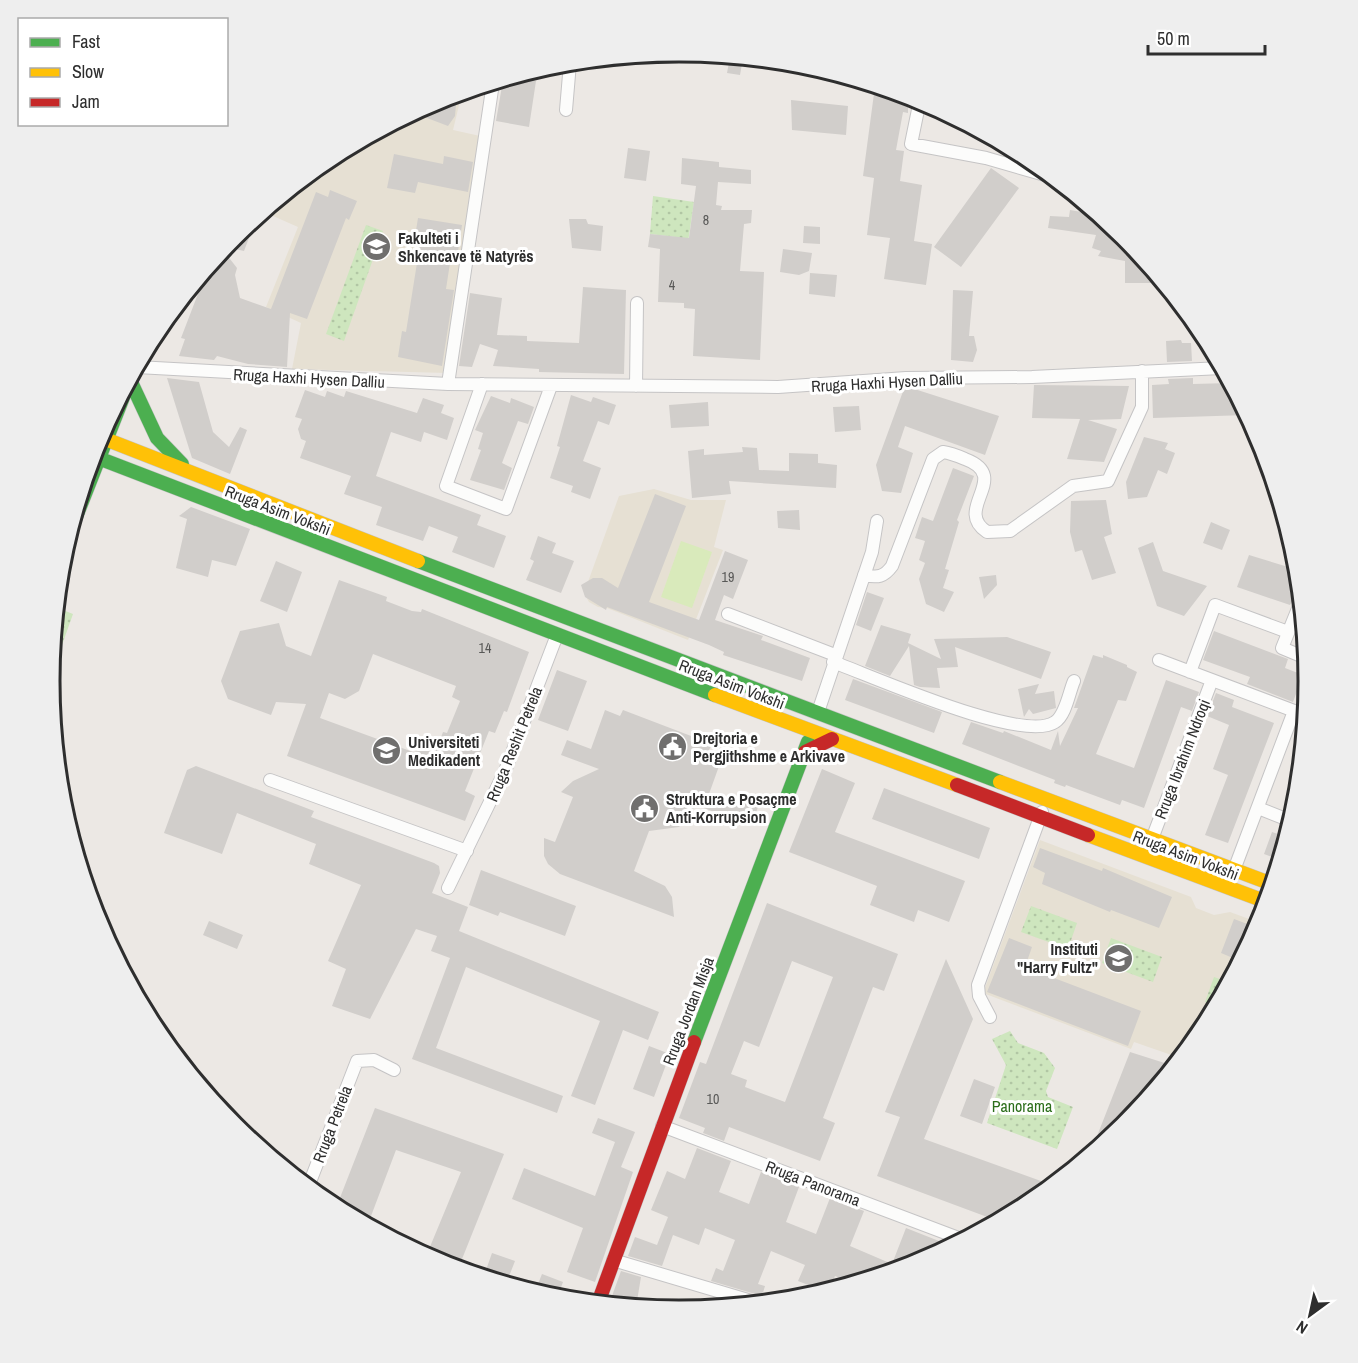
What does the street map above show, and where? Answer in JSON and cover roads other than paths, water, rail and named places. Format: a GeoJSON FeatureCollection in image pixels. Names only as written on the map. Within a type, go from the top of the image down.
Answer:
{"type":"FeatureCollection","features":[{"type":"Feature","properties":{"kind":"main road"},"geometry":{"type":"LineString","coordinates":[[133,390],[164,448],[193,474]]}},
{"type":"Feature","properties":{"kind":"main road","name":"Rruga Asim Vokshi"},"geometry":{"type":"LineString","coordinates":[[109,440],[1265,881]]}},
{"type":"Feature","properties":{"kind":"main road","name":"Rruga Asim Vokshi"},"geometry":{"type":"LineString","coordinates":[[102,459],[557,635],[1258,900]]}},
{"type":"Feature","properties":{"kind":"main road","name":"Rruga Jordan Misja"},"geometry":{"type":"LineString","coordinates":[[601,1295],[818,712]]}},
{"type":"Feature","properties":{"kind":"main road"},"geometry":{"type":"LineString","coordinates":[[805,752],[817,744],[832,739]]}},
{"type":"Feature","properties":{"kind":"street"},"geometry":{"type":"LineString","coordinates":[[566,110],[569,72]]}},
{"type":"Feature","properties":{"kind":"street"},"geometry":{"type":"LineString","coordinates":[[448,384],[492,92]]}},
{"type":"Feature","properties":{"kind":"street"},"geometry":{"type":"LineString","coordinates":[[918,111],[911,144],[986,158],[1027,170]]}},
{"type":"Feature","properties":{"kind":"street"},"geometry":{"type":"LineString","coordinates":[[636,386],[637,303]]}},
{"type":"Feature","properties":{"kind":"street","name":"Rruga Haxhi Hysen Dalliu"},"geometry":{"type":"LineString","coordinates":[[145,368],[448,384],[799,387],[906,378],[1213,368]]}},
{"type":"Feature","properties":{"kind":"street"},"geometry":{"type":"LineString","coordinates":[[864,575],[878,578],[886,574],[892,566],[933,459],[943,452],[976,463],[983,469],[986,477],[974,516],[977,524],[987,532],[1010,531],[1073,486],[1108,480],[1142,406],[1142,371]]}},
{"type":"Feature","properties":{"kind":"street"},"geometry":{"type":"LineString","coordinates":[[482,384],[446,486],[506,509],[551,386]]}},
{"type":"Feature","properties":{"kind":"street"},"geometry":{"type":"LineString","coordinates":[[818,712],[834,658],[872,552],[877,521]]}},
{"type":"Feature","properties":{"kind":"street"},"geometry":{"type":"LineString","coordinates":[[1191,672],[1215,605],[1288,632]]}},
{"type":"Feature","properties":{"kind":"street"},"geometry":{"type":"LineString","coordinates":[[728,614],[992,720],[1027,728],[1047,726],[1059,719],[1074,681]]}},
{"type":"Feature","properties":{"kind":"street"},"geometry":{"type":"LineString","coordinates":[[1294,615],[1282,648],[1297,654]]}},
{"type":"Feature","properties":{"kind":"street","name":"Rruga Reshit Petrela"},"geometry":{"type":"LineString","coordinates":[[448,888],[506,771],[557,635]]}},
{"type":"Feature","properties":{"kind":"street"},"geometry":{"type":"LineString","coordinates":[[1159,660],[1297,712]]}},
{"type":"Feature","properties":{"kind":"street","name":"Rruga Ibrahim Ndroqi"},"geometry":{"type":"LineString","coordinates":[[1152,839],[1212,680]]}},
{"type":"Feature","properties":{"kind":"street"},"geometry":{"type":"LineString","coordinates":[[1234,870],[1258,808],[1297,720]]}},
{"type":"Feature","properties":{"kind":"street"},"geometry":{"type":"LineString","coordinates":[[270,780],[467,851]]}},
{"type":"Feature","properties":{"kind":"street"},"geometry":{"type":"LineString","coordinates":[[990,1017],[979,996],[978,985],[1047,800]]}},
{"type":"Feature","properties":{"kind":"street"},"geometry":{"type":"LineString","coordinates":[[1258,808],[1282,818]]}},
{"type":"Feature","properties":{"kind":"street","name":"Rruga Petrela"},"geometry":{"type":"LineString","coordinates":[[311,1179],[357,1060],[374,1060],[394,1070]]}},
{"type":"Feature","properties":{"kind":"street","name":"Rruga Panorama"},"geometry":{"type":"LineString","coordinates":[[662,1126],[954,1236]]}},
{"type":"Feature","properties":{"kind":"street"},"geometry":{"type":"LineString","coordinates":[[613,1260],[738,1297]]}},
{"type":"Feature","properties":{"kind":"place","name":"Fakulteti i Shkencave të Natyrës"},"geometry":{"type":"Point","coordinates":[377,247]}},
{"type":"Feature","properties":{"kind":"place","name":"Drejtoria e Pergjithshme e Arkivave"},"geometry":{"type":"Point","coordinates":[672,747]}},
{"type":"Feature","properties":{"kind":"place","name":"Universiteti Medikadent"},"geometry":{"type":"Point","coordinates":[387,751]}},
{"type":"Feature","properties":{"kind":"place","name":"Struktura e Posaçme Anti-Korrupsion"},"geometry":{"type":"Point","coordinates":[645,808]}},
{"type":"Feature","properties":{"kind":"place","name":"Instituti \"Harry Fultz\""},"geometry":{"type":"Point","coordinates":[1119,958]}},
{"type":"Feature","properties":{"kind":"park label","name":"Panorama"},"geometry":{"type":"Point","coordinates":[1022,1106]}}]}
